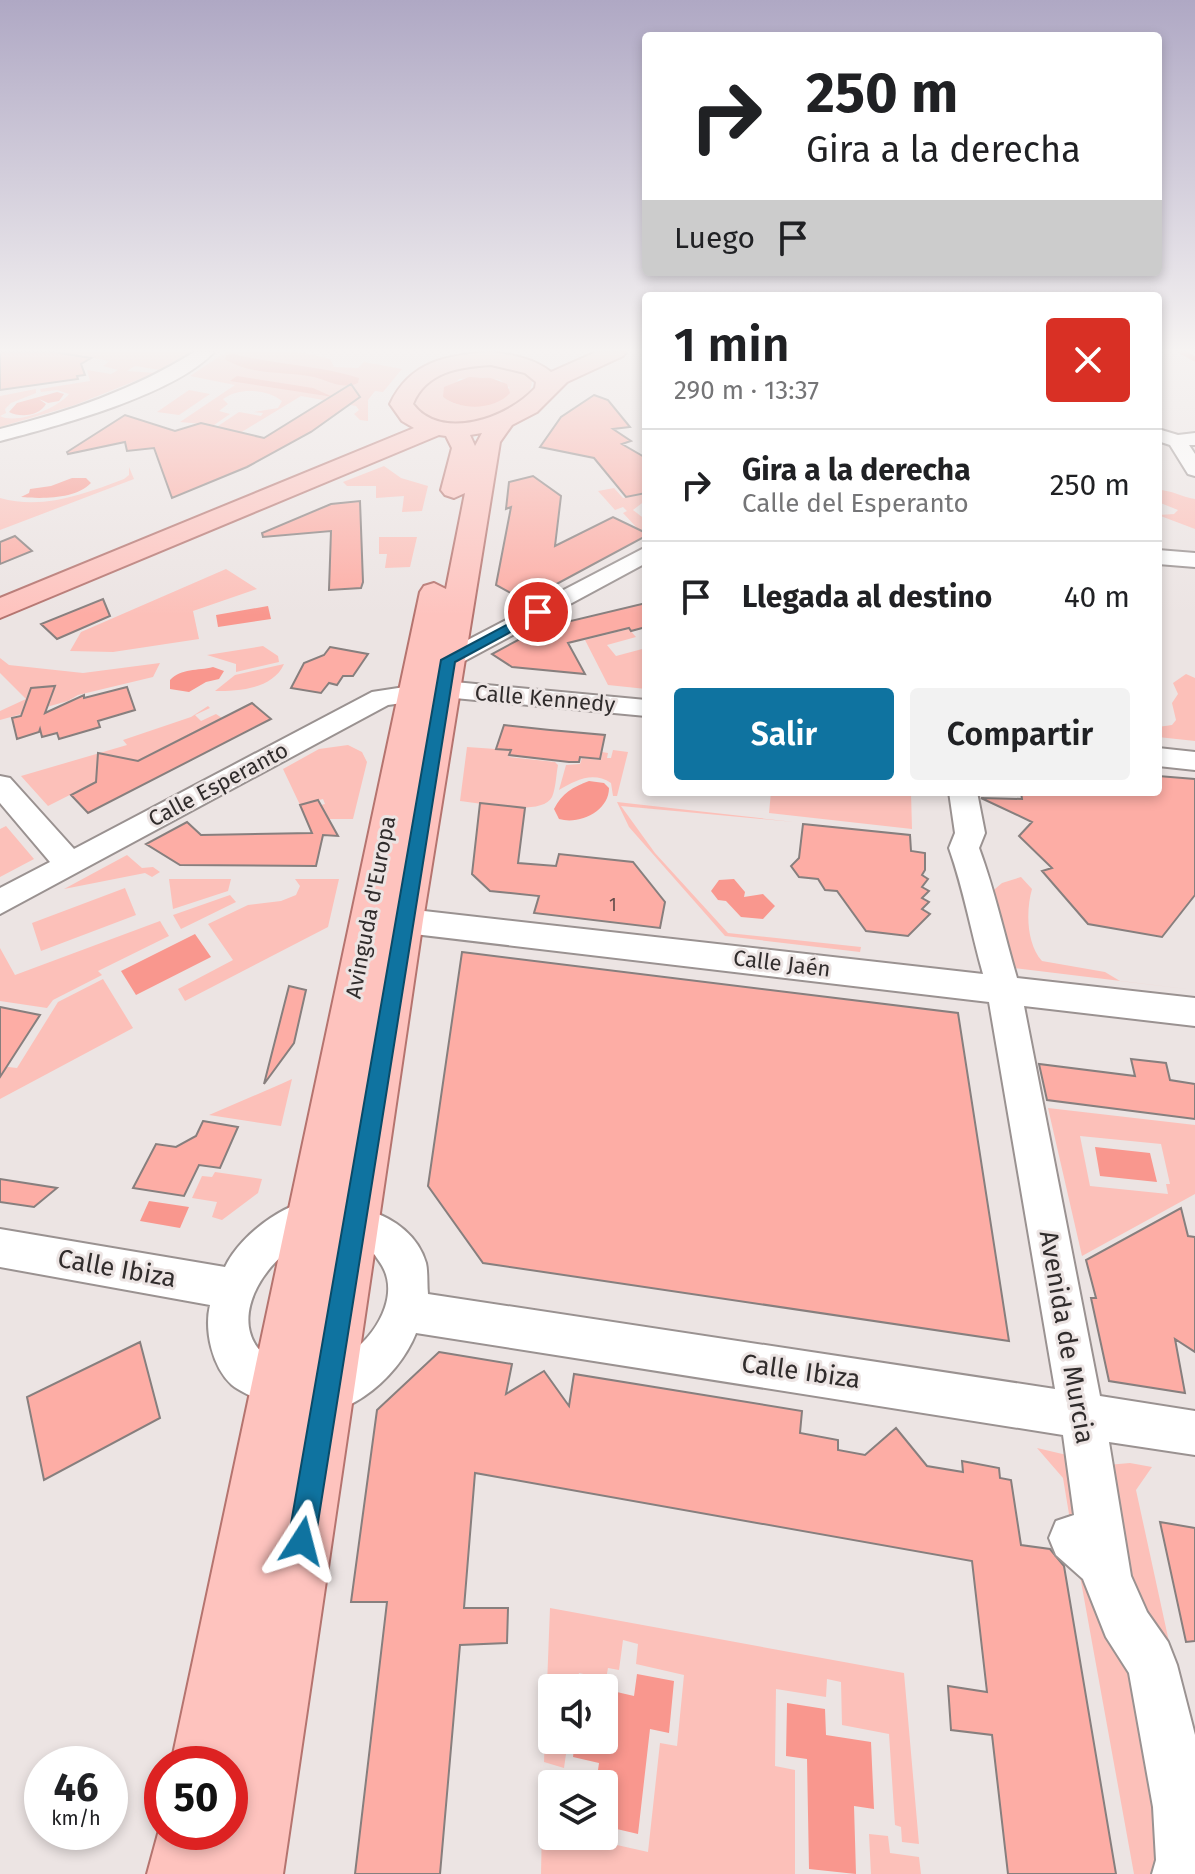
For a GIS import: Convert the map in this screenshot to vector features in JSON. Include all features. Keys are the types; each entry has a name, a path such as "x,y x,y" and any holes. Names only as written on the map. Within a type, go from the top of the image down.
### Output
{"main road":[{"path":"0,592 361,445 391,439"},
{"name":"Avinguda d'Europa","path":"435,681 441,465 464,448 457,439"},
{"name":"Avinguda d'Europa","path":"297,1373 332,1220 386,918 490,439"},
{"path":"484,461 496,459 507,439"},
{"path":"0,609 383,441 441,465"},
{"path":"208,1746 297,1373"},
{"path":"248,1874 297,1373"},
{"path":"182,1874 187,1850"}],"street":[{"path":"1178,439 1195,470"},
{"path":"435,681 642,556"},
{"path":"1162,557 1195,560"},
{"name":"Calle Kennedy","path":"435,681 642,707"},
{"name":"Calle Esperanto","path":"0,902 376,700 435,681"},
{"path":"1162,757 1195,761"},
{"path":"0,785 70,865"},
{"name":"Avenida de Murcia","path":"964,796 970,833 964,848 981,894 987,962 1082,1416 1102,1543 1087,1551 1129,1631 1151,1663 1180,1772 1187,1852 1185,1869 1180,1874"},
{"name":"Calle Jaén","path":"386,918 987,962 1195,1012"},
{"path":"332,1220 387,1237 399,1252 409,1289 406,1311 396,1337 379,1361 354,1379 297,1373 252,1373 234,1349 230,1309 234,1289 247,1266 264,1246 285,1231 332,1220"},
{"name":"Calle Ibiza","path":"0,1248 234,1289"},
{"name":"Calle Ibiza","path":"406,1311 895,1384 1195,1433"}],"shaded area":[{"path":"384,466 401,478 428,486 422,511 402,512 404,496 376,498 376,486 347,486 343,482"},
{"path":"129,467 134,479 0,530 0,498 32,502 64,499 124,479 129,475"},
{"path":"72,478 86,478 91,483 68,495 21,497 30,489 51,486"},
{"path":"614,488 623,498 642,495 642,503 633,510 642,517 642,531 623,513 627,511 623,507 615,510 598,491"},
{"path":"1162,490 1195,499 1195,529 1162,517 1178,510 1162,504"},
{"path":"379,537 417,537 410,567 385,568 387,554 379,554"},
{"path":"226,569 257,589 193,611 199,639 113,652 70,651 81,632"},
{"path":"268,606 271,619 218,627 216,615"},
{"path":"629,629 636,637 607,645 616,656 642,649 642,689 608,685 585,640"},
{"path":"263,646 278,656 279,662 236,672 236,664 207,655"},
{"path":"0,658 9,665 83,673 160,663 153,677 78,695 68,701 0,720 0,711 26,699 0,673"},
{"path":"284,664 264,684 215,691 235,675"},
{"path":"213,667 224,671 219,679 206,682 189,692 170,689 170,680 179,673"},
{"path":"1186,674 1195,678 1195,741 1162,737 1162,726 1172,725 1176,720 1172,703 1178,694 1173,683"},
{"path":"208,706 210,708 195,715 201,721 216,714 222,718 48,806 21,776 127,745 123,740 191,717"},
{"path":"348,745 362,752 367,762 353,819 318,819 313,807 325,804 323,799 300,805 283,769 319,749"},
{"path":"467,747 511,750 509,757 555,762 558,765 552,797 546,803 524,808 460,801"},
{"path":"613,750 628,752 617,796 613,796 611,783 591,777 559,790 566,765 580,764 582,758 601,760 602,752 608,753 607,758 611,758"},
{"path":"589,781 604,783 609,788 604,803 584,818 559,819 554,809 564,795"},
{"path":"771,796 911,796 912,829 769,813"},
{"path":"617,802 794,822 621,806 655,853 728,933 861,947 860,952 725,936 629,827"},
{"path":"6,826 34,859 0,877 0,829"},
{"path":"127,855 142,868 153,867 160,872 152,877 145,873 64,889"},
{"path":"1021,877 1032,889 1030,936 1042,961 1105,972 1120,981 1006,967 988,895 1002,883"},
{"path":"169,879 231,879 228,891 173,909"},
{"path":"295,879 339,879 328,927 185,1001 178,989 233,960 208,924 248,905 281,901 296,895 300,886"},
{"path":"734,879 745,892 744,897 763,894 775,906 763,919 741,917 711,891 719,880"},
{"path":"125,888 136,915 41,951 32,923"},
{"path":"230,895 236,902 181,929 173,915"},
{"path":"160,921 169,936 98,971 102,975 53,1000 47,1008 0,1001 0,948 15,975"},
{"path":"195,934 211,957 136,995 121,971"},
{"path":"103,979 133,1028 0,1099 0,1066 17,1068 58,1002"},
{"path":"292,1079 281,1126 209,1115 281,1084"},
{"path":"1048,1108 1195,1125 1195,1194 1082,1256","holes":["1080,1136 1161,1144 1170,1184 1166,1184 1168,1194 1090,1186"]},
{"path":"1095,1147 1150,1153 1157,1182 1100,1176"},
{"path":"215,1172 262,1179 258,1193 222,1220 212,1217 217,1202 192,1198 202,1176 212,1177"},
{"path":"149,1201 189,1207 180,1228 140,1221"},
{"path":"1037,1448 1071,1456 1081,1507 1070,1520 1063,1478"},
{"path":"1130,1463 1152,1467 1136,1490 1191,1743 1131,1596 1107,1465"},
{"path":"1078,1565 1156,1709 1157,1874 1134,1874"},
{"path":"550,1608 904,1673 919,1844 902,1842 901,1827 895,1825 889,1734 842,1725 841,1682 827,1679 826,1697 776,1689 775,1766 795,1770 795,1874 541,1874 541,1850 618,1850 618,1845 648,1852 660,1743 677,1746 684,1675 636,1664 638,1644 623,1640 619,1670 608,1668 607,1674 547,1674"},
{"path":"637,1674 674,1681 669,1733 650,1729 638,1834 618,1829 618,1770 598,1770 599,1763 573,1757 573,1754 618,1754 618,1692 634,1696"},
{"path":"787,1703 825,1709 826,1735 871,1742 874,1809 854,1806 856,1874 809,1869 807,1759 786,1756"},
{"path":"544,1754 566,1754 564,1768 544,1762"},
{"path":"869,1834 888,1836 890,1853 919,1857 921,1874 871,1874"}],"building":[{"path":"87,439 297,439 247,467 172,498 154,448 127,451 125,442 67,452"},
{"path":"545,439 629,439 631,441 622,444 642,456 642,494 626,497 594,458 540,447"},
{"path":"533,476 561,496 555,546 613,517 642,531 642,538 525,601 496,585 511,507 506,509 509,482"},
{"path":"360,501 361,588 329,590 331,531 263,537 262,533 331,504"},
{"path":"15,536 32,551 0,564 0,542"},
{"path":"103,599 110,616 57,639 41,624"},
{"path":"642,604 642,628 631,631 629,628 568,643 585,674 512,667 492,654 565,615 571,621"},
{"path":"330,647 368,654 353,676 343,676 337,685 329,683 321,693 291,688 304,663 324,655"},
{"path":"55,686 45,713 84,695 84,698 127,687 135,710 98,721 100,727 59,739 57,733 42,737 40,729 17,739 12,718 21,716 31,688"},
{"path":"252,703 271,719 88,813 71,795 96,782 98,753 138,761"},
{"path":"504,725 605,735 600,759 580,757 579,762 569,762 509,755 511,750 496,749"},
{"path":"1162,776 1195,779 1195,895 1162,937 1088,924 1042,871 1052,868 1019,836 1032,822 981,798 1022,799 1022,796 1162,796"},
{"path":"318,800 338,836 323,835 316,866 180,865 146,844 187,822 201,835 312,833 300,805"},
{"path":"480,803 525,808 518,863 556,866 559,854 633,862 665,902 660,928 534,913 539,896 490,891 472,874"},
{"path":"803,824 910,835 911,851 925,853 922,875 928,879 922,887 929,891 922,898 929,902 922,909 930,914 908,936 866,931 837,891 825,890 818,879 799,877 791,866 799,858"},
{"path":"462,952 958,1013 1009,1341 483,1263 428,1186"},
{"path":"289,986 306,990 294,1043 264,1084"},
{"path":"0,1007 40,1015 0,1077"},
{"path":"1131,1059 1166,1063 1170,1080 1195,1084 1195,1119 1047,1100 1039,1064 1135,1076"},
{"path":"203,1121 238,1127 220,1168 199,1165 184,1196 133,1188 156,1144 176,1147 196,1136"},
{"path":"0,1179 57,1188 34,1207 0,1202"},
{"path":"1181,1208 1188,1236 1195,1237 1195,1352 1175,1339 1185,1393 1109,1381 1091,1298 1096,1298 1086,1260"},
{"path":"140,1342 160,1418 44,1480 27,1397"},
{"path":"439,1352 512,1364 506,1394 544,1371 569,1406 574,1374 802,1411 800,1433 838,1440 838,1450 865,1455 896,1428 927,1466 963,1472 962,1461 999,1468 1000,1478 1011,1480 1021,1545 1050,1549 1064,1566 1116,1874 1008,1874 992,1735 951,1730 948,1686 987,1692 972,1561 475,1473 464,1608 508,1608 507,1643 460,1645 440,1874 355,1874 387,1602 351,1602 377,1410"},
{"path":"1160,1522 1195,1528 1195,1641 1186,1642"}],"route":[{"path":"302,1541 448,660 538,612"}]}
